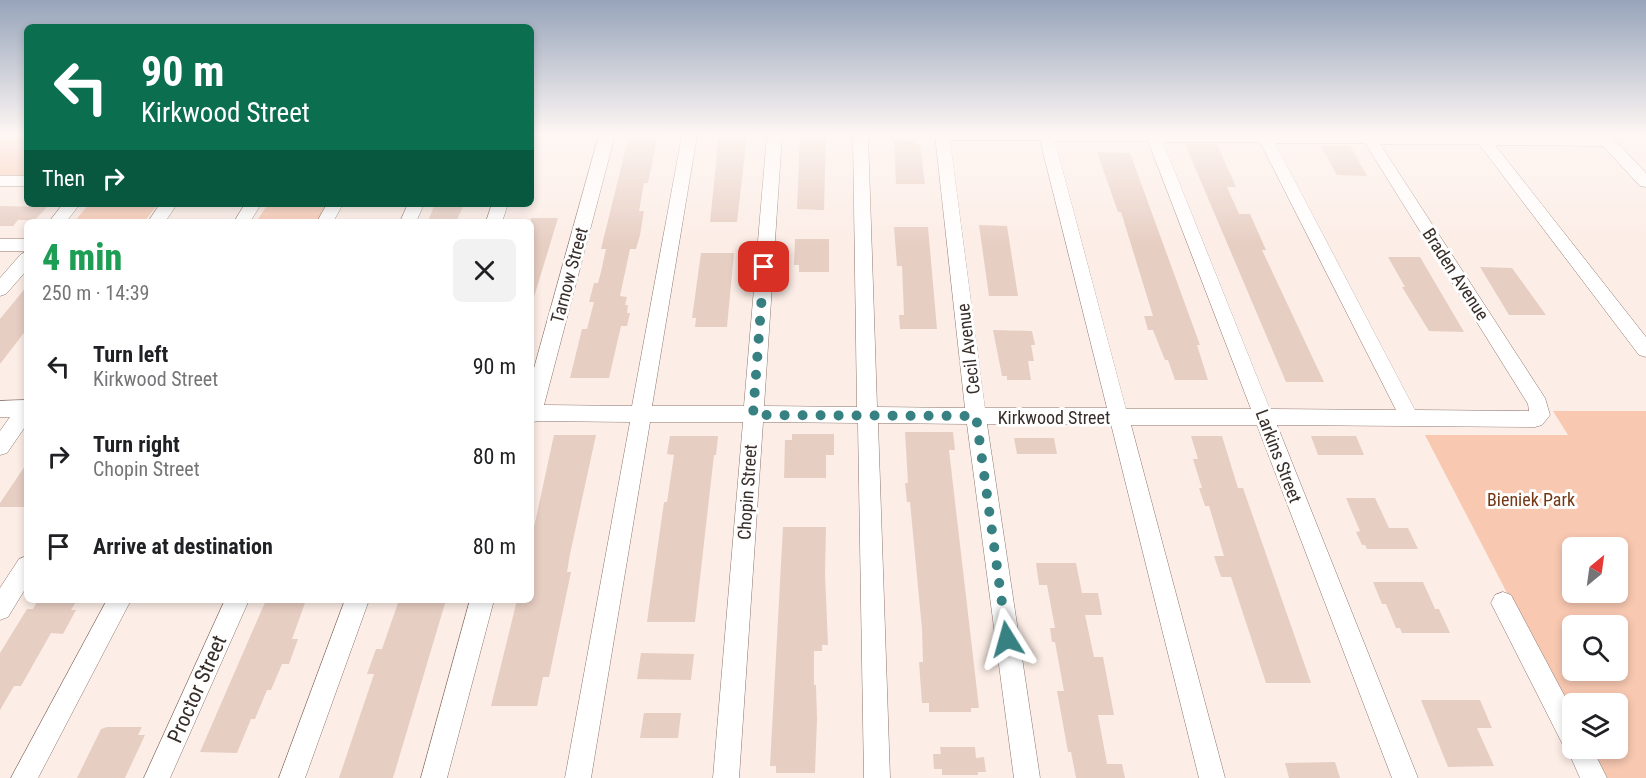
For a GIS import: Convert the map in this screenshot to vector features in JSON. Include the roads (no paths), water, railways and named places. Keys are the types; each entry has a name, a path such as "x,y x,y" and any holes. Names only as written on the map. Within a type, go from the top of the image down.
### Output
{"street":[{"name":"Tarnow Street","path":"534,403 597,171"},
{"path":"578,778 683,171"},
{"name":"Chopin Street","path":"726,778 771,171"},
{"path":"861,171 877,778"},
{"name":"Cecil Avenue","path":"946,171 976,416 1027,778"},
{"path":"1055,171 1212,778"},
{"name":"Larkins Street","path":"1168,171 1405,778"},
{"path":"1282,171 1410,419"},
{"name":"Braden Avenue","path":"1390,171 1538,403 1540,414"},
{"path":"1507,171 1646,350"},
{"path":"0,181 24,181"},
{"path":"60,219 70,207"},
{"path":"0,245 24,245"},
{"path":"0,290 24,262"},
{"path":"0,409 24,409"},
{"path":"0,447 24,413"},
{"name":"Kirkwood Street","path":"534,414 1530,420 1540,414"},
{"path":"0,609 24,571"},
{"path":"24,778 117,603"},
{"name":"Proctor Street","path":"157,778 236,603"},
{"path":"292,778 356,603"},
{"path":"434,778 481,603"},
{"path":"1503,603 1562,717"},
{"path":"1584,759 1594,778"}],"park label":[{"name":"Bieniek Park","path":"1531,499"}]}
